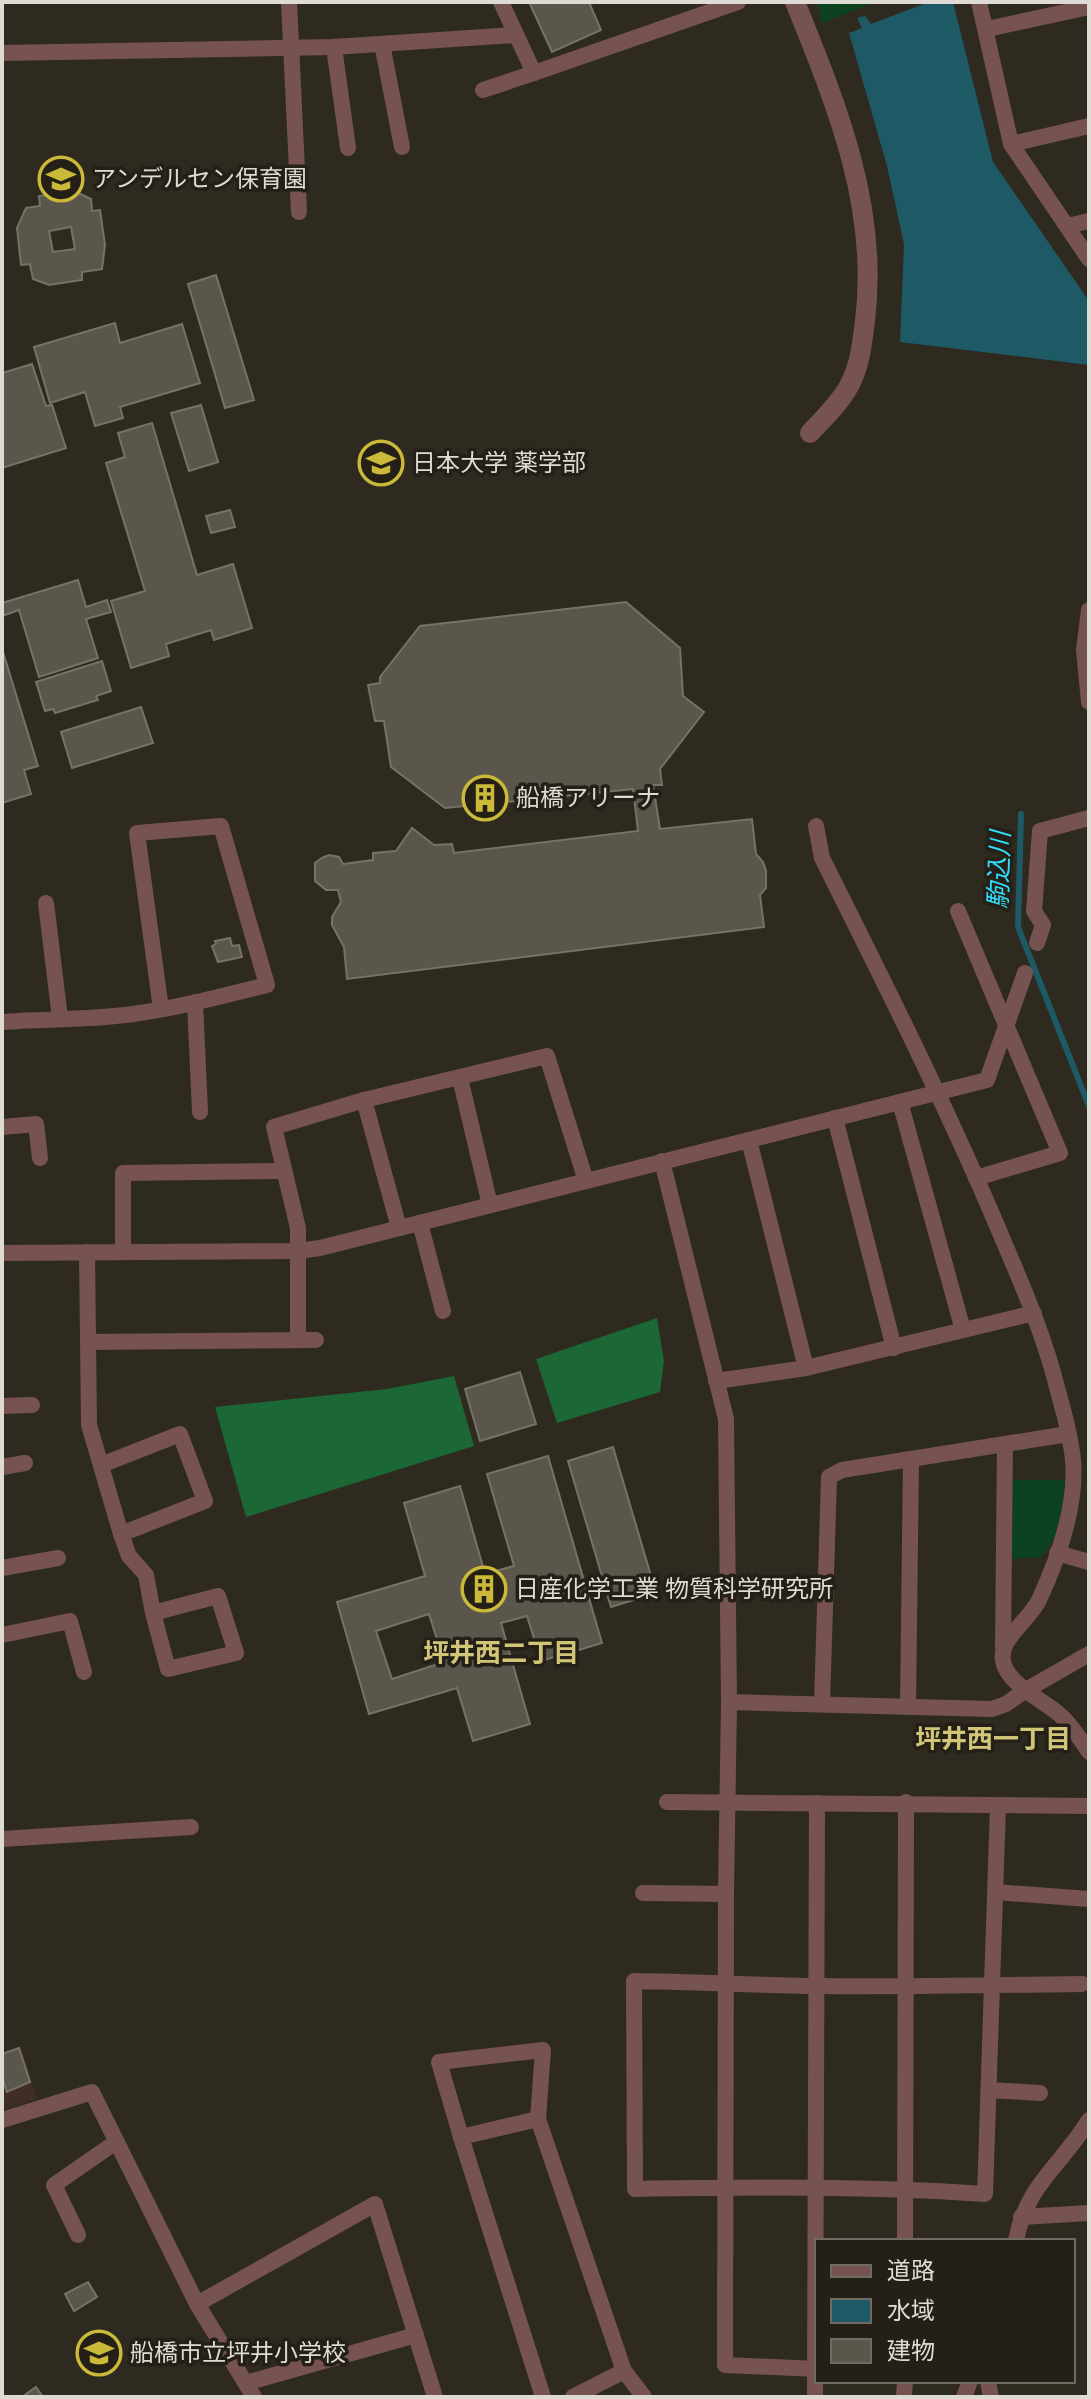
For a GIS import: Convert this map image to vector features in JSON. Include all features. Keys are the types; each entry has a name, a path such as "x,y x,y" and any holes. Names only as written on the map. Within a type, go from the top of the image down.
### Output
{"street":[{"path":"289,2 299,212"},
{"path":"501,2 534,73"},
{"path":"483,90 738,2"},
{"path":"795,2 836,104 856,174 868,242 866,308 860,359 836,405 810,433"},
{"path":"979,2 1011,144 1089,259"},
{"path":"987,29 1089,7"},
{"path":"2,53 334,47 515,35"},
{"path":"382,44 402,147"},
{"path":"334,47 348,148"},
{"path":"1011,144 1089,126"},
{"path":"1067,226 1089,221"},
{"path":"1089,610 1089,702"},
{"path":"1037,943 1043,925 1034,911 1040,831 1089,818"},
{"path":"2,1022 129,1015 161,1009 195,1002 267,985 221,826 137,833 161,1009"},
{"path":"816,826 822,858 939,1092 1034,1313 1068,1434 1081,1462 1057,1553 1037,1604 1003,1652"},
{"path":"46,903 60,1018"},
{"path":"958,911 1060,1153 976,1178"},
{"path":"2,1253 297,1251 420,1223 987,1080 1025,973"},
{"path":"195,1002 200,1112"},
{"path":"298,1340 298,1228 274,1127 364,1100 547,1056 586,1181"},
{"path":"460,1078 490,1205"},
{"path":"364,1100 399,1228"},
{"path":"900,1102 963,1330"},
{"path":"835,1118 894,1348"},
{"path":"2,1127 36,1124 40,1158"},
{"path":"749,1140 806,1368"},
{"path":"662,1161 726,1419 729,1702 725,2365 815,2369"},
{"path":"123,1252 123,1173 284,1171"},
{"path":"420,1223 443,1311"},
{"path":"87,1252 89,1425 129,1556 146,1575 153,1613 168,1669 236,1653 218,1596 153,1613"},
{"path":"716,1381 806,1368 1034,1313"},
{"path":"88,1342 316,1340"},
{"path":"2,1406 32,1405"},
{"path":"101,1465 180,1434 205,1501 121,1534"},
{"path":"822,1704 829,1477 842,1470 1068,1434"},
{"path":"1005,1444 1003,1652 1006,1670 1040,1703 1058,1713 1087,1745"},
{"path":"908,1707 911,1459"},
{"path":"2,1467 25,1463"},
{"path":"1057,1553 1089,1562"},
{"path":"2,1568 58,1558"},
{"path":"2,1635 70,1621 84,1672"},
{"path":"729,1702 992,1709 1006,1704 1089,1654"},
{"path":"667,1802 1089,1806"},
{"path":"905,2239 906,1802"},
{"path":"816,2239 817,1803"},
{"path":"998,1805 994,1985 985,2194 905,2188 635,2189 634,1981 817,1986 994,1985 1082,1984"},
{"path":"2,1839 191,1827"},
{"path":"996,1892 1089,1899"},
{"path":"643,1893 726,1894"},
{"path":"543,2397 439,2062 543,2050 538,2119 624,2371 644,2397"},
{"path":"990,2090 1040,2093"},
{"path":"2,2120 92,2092 197,2304 250,2390 416,2335"},
{"path":"461,2137 538,2119"},
{"path":"1016,2239 1029,2199 1089,2120"},
{"path":"78,2235 54,2185 116,2142"},
{"path":"197,2304 375,2204 435,2397"},
{"path":"1021,2217 1089,2213"},
{"path":"573,2397 624,2371"}],"shaded area":[{"path":"21,2046 37,2099 2,2110 2,2052"}],"green space":[{"path":"817,2 875,2 823,23"},
{"path":"657,1318 664,1361 660,1392 557,1423 536,1359"},
{"path":"454,1376 474,1446 246,1517 215,1407 387,1389"},
{"path":"1013,1480 1065,1480 1057,1531 1041,1557 1012,1559"}],"water":[{"path":"929,2 953,2 993,162 1089,301 1089,365 900,342 904,244 887,166 849,33 862,28 857,18 865,16 871,24"}],"building":[{"path":"529,2 589,2 601,30 552,52"},
{"path":"74,191 91,199 92,211 100,210 105,245 102,269 82,272 82,280 49,285 33,279 30,264 21,265 17,228 26,208 40,206 39,196","holes":["71,227 75,249 53,252 49,231"]},
{"path":"216,275 254,400 225,408 188,284"},
{"path":"115,323 120,343 182,324 200,383 120,407 123,418 95,426 85,392 50,403 34,347"},
{"path":"32,364 46,406 52,405 66,448 2,468 2,373"},
{"path":"201,405 218,462 189,471 171,413"},
{"path":"152,423 197,575 233,564 252,628 214,640 211,630 166,644 169,656 131,668 111,601 145,591 106,463 125,457 118,433"},
{"path":"230,510 235,527 211,533 206,516"},
{"path":"78,580 86,607 107,600 111,612 86,619 98,658 39,677 19,610 2,616 2,603"},
{"name":"船橋アリーナ","path":"626,602 680,648 683,696 704,712 660,769 662,785 653,785 660,829 752,819 756,854 766,871 766,888 760,895 764,927 347,979 344,947 332,925 332,917 341,902 338,890 326,890 315,881 315,863 322,858 329,855 339,857 343,864 373,860 373,853 396,851 412,828 434,845 452,844 454,853 638,831 633,789 445,808 391,767 384,721 375,721 368,685 380,683 380,677 420,626"},
{"path":"3,652 38,766 24,770 31,794 2,803"},
{"path":"102,661 111,691 96,696 98,700 55,713 53,709 45,711 36,682"},
{"path":"141,707 153,743 72,768 61,732"},
{"path":"230,938 232,946 239,945 242,957 218,962 212,946 216,944 215,941"},
{"path":"520,1372 536,1424 480,1441 465,1389"},
{"path":"613,1447 656,1593 611,1607 568,1461"},
{"name":"日産化学工業 物質科学研究所","path":"548,1456 602,1643 541,1661 527,1616 501,1623 530,1724 473,1741 457,1688 369,1714 337,1602 425,1576 404,1503 460,1486 485,1574 514,1566 487,1474","holes":["429,1614 444,1662 392,1679 376,1631"]},
{"path":"19,2048 30,2082 7,2092 2,2077 2,2054"},
{"path":"88,2282 97,2297 74,2311 65,2294"},
{"path":"36,2387 43,2397 22,2397"}],"waterway":[{"name":"駒込川","path":"1021,814 1018,927 1089,1106"}],"place":[{"name":"アンデルセン保育園","path":"61,179"},
{"name":"日本大学 薬学部","path":"381,463"},
{"name":"船橋アリーナ","path":"485,798"},
{"name":"日産化学工業 物質科学研究所","path":"484,1589"},
{"name":"船橋市立坪井小学校","path":"99,2353"}],"district":[{"name":"坪井西二丁目","path":"501,1653"},
{"name":"坪井西一丁目","path":"993,1739"}]}
